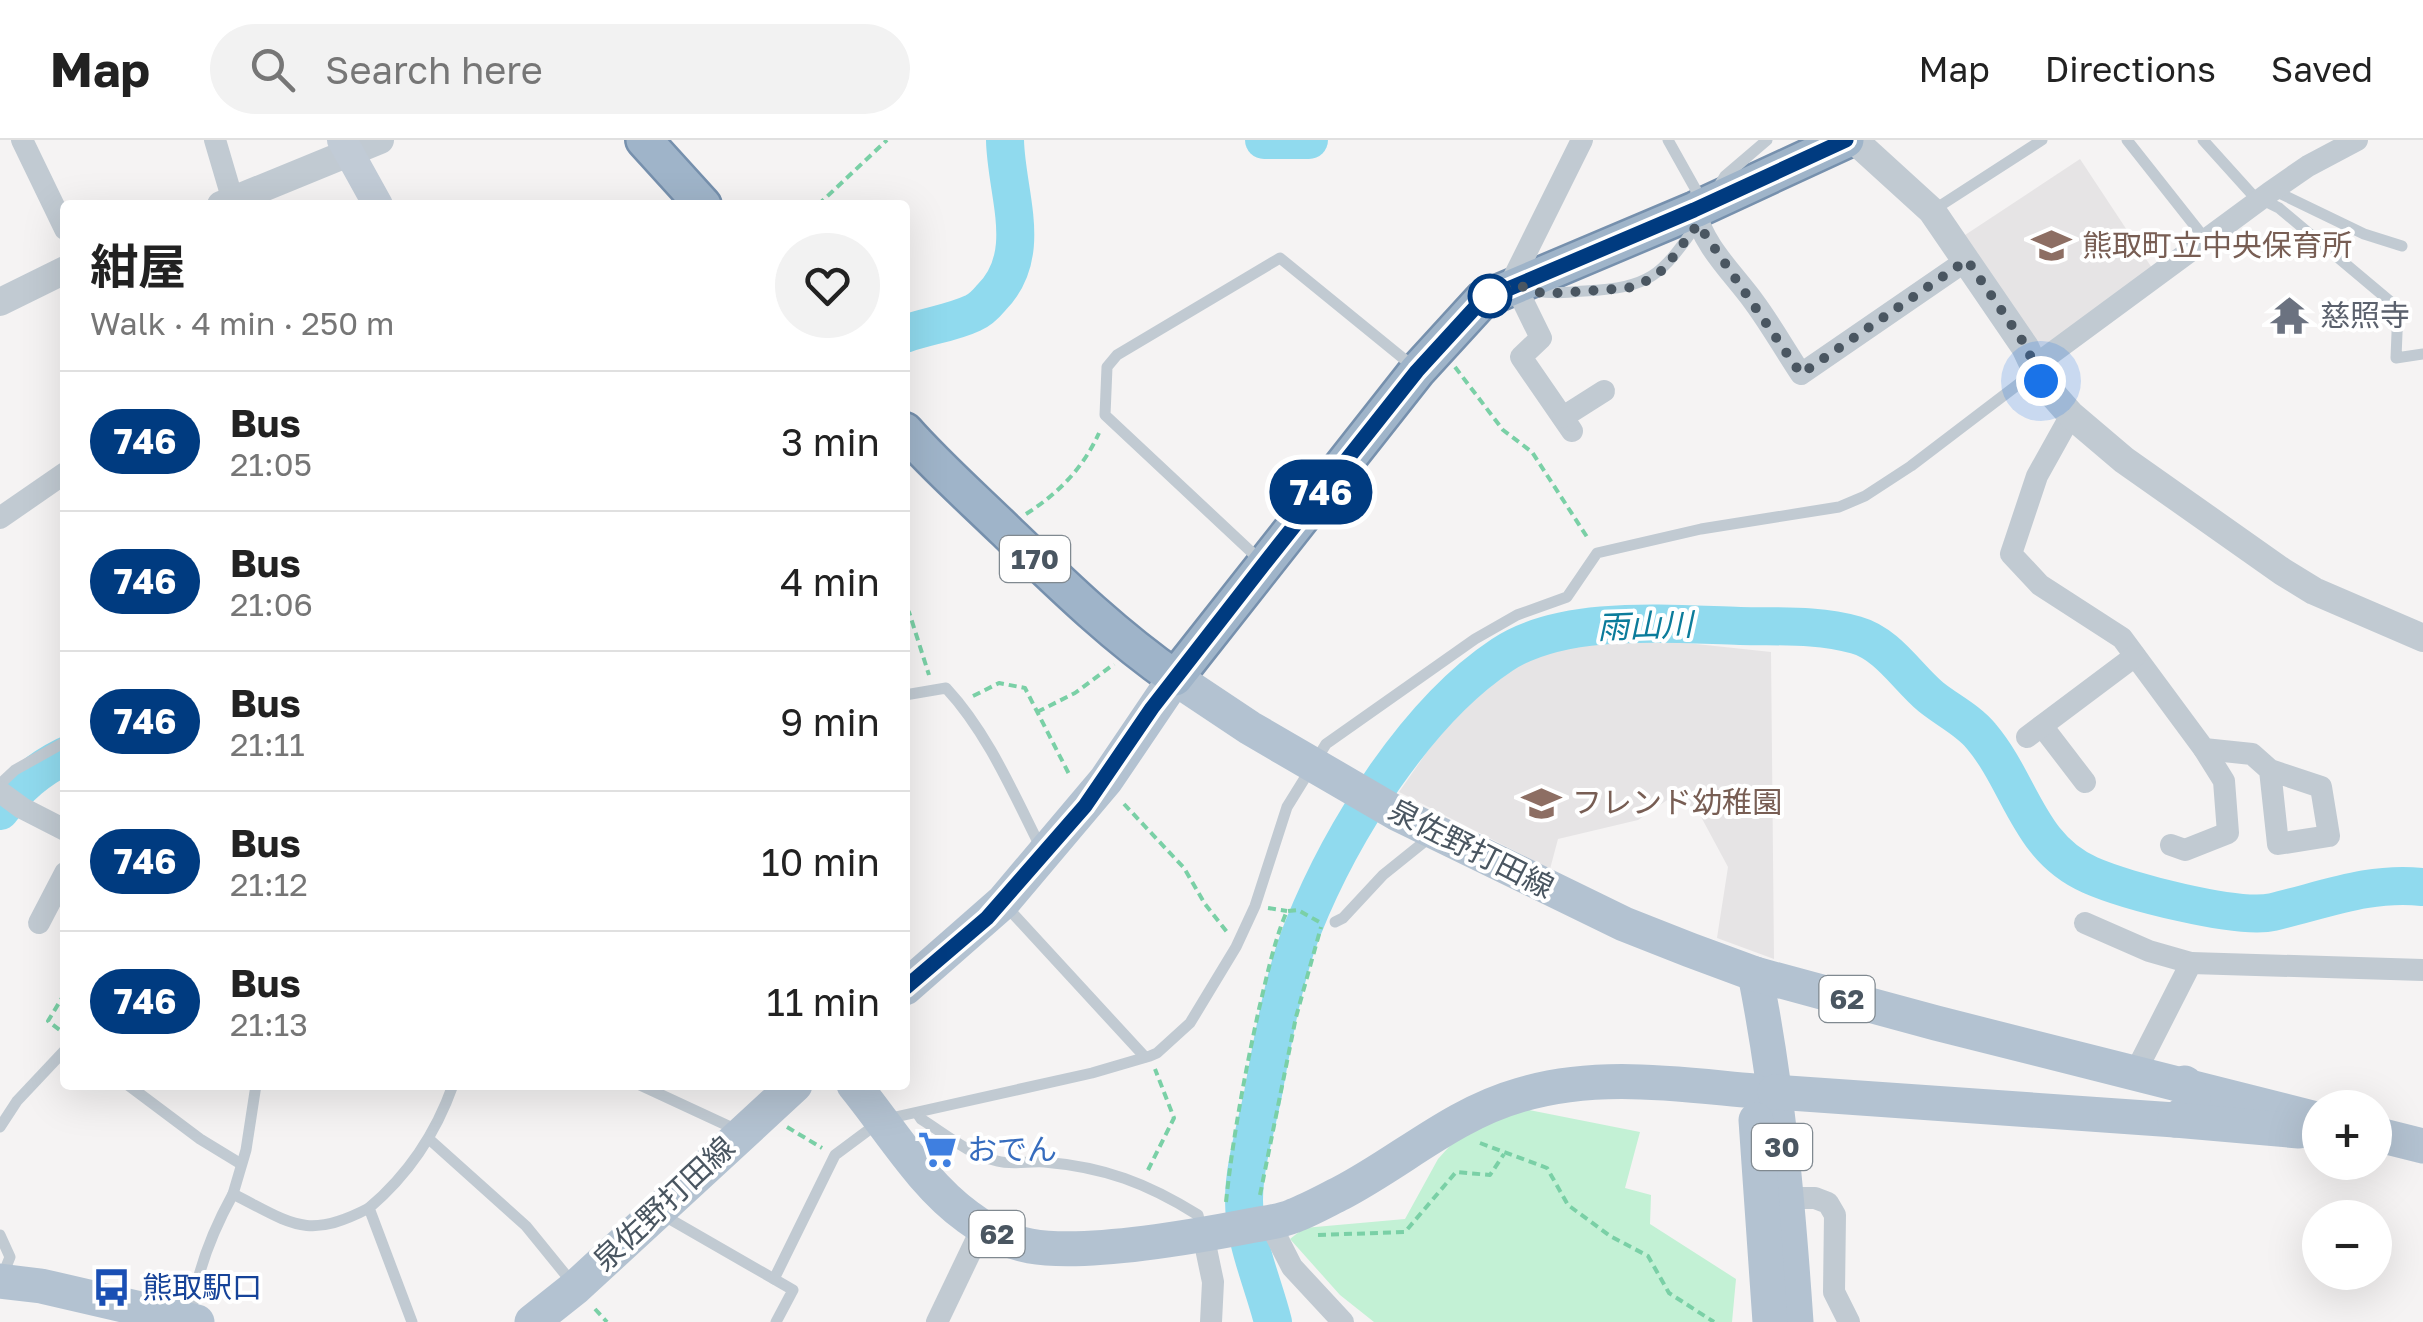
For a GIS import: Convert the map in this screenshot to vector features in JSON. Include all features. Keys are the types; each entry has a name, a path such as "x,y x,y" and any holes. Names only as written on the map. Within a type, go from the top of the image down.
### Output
{"highway":[{"path":"644,140 698,200"},
{"path":"1175,678 1428,358 1482,300 1700,213 1846,140"},
{"name":"170","path":"910,436 1134,650 1175,678"}],"main road":[{"path":"346,146 375,200"},
{"path":"910,984 1002,902 1044,854 1093,796 1175,678"},
{"name":"泉佐野打田線","path":"1175,678 1250,728 1396,813 1624,924 1755,974 2302,1115"},
{"name":"30","path":"1755,974 1765,1091 1770,1322"},
{"name":"62","path":"858,1090 951,1204 983,1226 1030,1246 1075,1248 1241,1229 1292,1217 1345,1190 1460,1120 1516,1096 1562,1084 1600,1081 1765,1091 2302,1132"},
{"path":"2175,1120 2188,1111 2193,1099 2185,1083"},
{"name":"泉佐野打田線","path":"532,1322 576,1287 790,1090"},
{"name":"30","path":"1765,1091 1788,1198 1796,1322"},
{"path":"0,1280 42,1286 193,1322"}],"street":[{"path":"22,140 60,219"},
{"path":"215,140 228,200"},
{"path":"237,200 346,146 380,140"},
{"path":"1582,140 1512,286 1541,338 1521,357 1568,424 1604,391"},
{"path":"1854,140 1932,211 2026,346 2041,381 2071,415 2124,460 2283,572 2314,591 2423,638"},
{"path":"2033,367 2264,196 2356,140"},
{"path":"1700,213 1801,374 1967,260"},
{"path":"0,302 60,272"},
{"path":"2071,415 2037,476 2011,554 2040,584 2122,638 2224,781 2228,833 2185,850 2170,845"},
{"path":"0,518 60,476"},
{"path":"2085,782 2034,732 2135,656"},
{"path":"2204,749 2252,754 2270,770"},
{"path":"0,792 60,827"},
{"path":"38,923 60,882"},
{"path":"2086,923 2149,951 2191,963 2423,970"},
{"path":"2136,1071 2191,963"},
{"path":"1788,1198 1828,1202 1835,1215 1834,1292 1849,1322"},
{"path":"937,1322 983,1226"},
{"path":"1211,1322 1213,1282 1241,1229 1292,1267 1343,1322"}],"lane":[{"path":"1668,140 1696,190 1700,213"},
{"path":"1700,213 1725,176 1767,140"},
{"path":"1932,211 2042,140"},
{"path":"2127,140 2206,240"},
{"path":"2203,140 2398,308 2396,358 2423,354"},
{"path":"2264,196 2402,246"},
{"path":"1264,564 1105,415 1107,367 1117,355 1280,258 1402,356 1428,358"},
{"path":"774,1279 835,1156 882,1120 1092,1073 1148,1056 1190,1023 1238,943 1255,906 1287,808 1326,744 1475,639 1517,615 1567,597 1597,553 1701,530 1838,507 1865,496 2020,384 2033,367"},
{"path":"910,694 946,688 960,703 1044,854"},
{"path":"0,784 14,770 60,745"},
{"path":"1329,923 1424,842 1430,830"},
{"path":"1002,902 1148,1056"},
{"path":"0,1127 17,1101 60,1055"},
{"path":"135,1090 242,1164"},
{"path":"193,1322 192,1301 214,1228 242,1164 255,1090"},
{"path":"232,1194 289,1222 320,1228 342,1222 369,1208 386,1193 429,1139 450,1090"},
{"path":"656,1090 753,1121"},
{"path":"917,1113 975,1153 998,1162 1044,1162 1125,1176 1198,1214 1241,1229"},
{"path":"429,1139 526,1226 576,1287"},
{"path":"369,1208 412,1322"},
{"path":"656,1211 793,1290 776,1322"},
{"path":"0,1235 10,1257 0,1280"}],"path":[{"path":"823,200 887,140"},
{"path":"1428,358 1532,452 1597,553"},
{"path":"1002,528 1030,512 1070,480 1087,459 1105,415"},
{"path":"910,615 931,690"},
{"path":"1038,712 1075,693 1134,650"},
{"path":"960,703 999,682 1026,688 1093,796 1113,794 1184,868 1219,924 1238,943"},
{"path":"1293,910 1329,923 1296,1017 1258,1204 1241,1229 1239,1102 1283,920 1293,910"},
{"path":"60,1001 48,1022 60,1030"},
{"path":"1142,1183 1174,1118 1148,1056"},
{"path":"753,1121 790,1129 835,1156"},
{"path":"1466,1138 1547,1168 1568,1205 1610,1236 1648,1256 1669,1292 1714,1322"},
{"path":"1241,1229 1340,1236 1406,1232 1456,1172 1490,1175 1505,1152"}],"shaded area":[{"name":"熊取町立中央保育所","path":"2080,159 2152,268 2041,351 1962,237"},
{"name":"フレンド幼稚園","path":"1668,641 1771,652 1774,959 1717,938 1728,867 1699,813 1676,794 1638,820 1558,839 1550,869 1399,792 1459,706 1520,663 1577,644"}],"green space":[{"path":"1524,1109 1640,1132 1625,1188 1651,1195 1650,1224 1736,1279 1732,1322 1374,1322 1340,1295 1290,1239 1304,1228 1405,1219 1438,1159 1458,1137"}],"waterway":[{"path":"910,333 976,312 1004,281 1015,243 1005,140"},
{"path":"1264,140 1309,140"},
{"name":"雨山川","path":"1273,1322 1247,1231 1245,1187 1279,1010 1303,928 1338,853 1411,741 1470,679 1527,642 1585,627 1650,623 1798,627 1856,635 1887,653 1931,697 1976,730 1995,754 2039,832 2069,863 2090,875 2182,902 2256,913 2366,889 2423,887"},
{"path":"0,811 29,779 60,759"}],"bus line":[{"name":"746","path":"910,984 987,918 1085,806 1152,708 1264,564 1417,371 1482,300 1846,140"}],"place":[{"name":"熊取町立中央保育所","path":"2052,246"},
{"name":"慈照寺","path":"2290,316"},
{"name":"フレンド幼稚園","path":"1542,803"},
{"name":"おでん","path":"937,1150"},
{"name":"熊取駅口","path":"112,1288"}],"route":[{"path":"1490,296 1515,284 1544,294 1628,288 1664,269 1698,224 1801,374 1967,260 2026,346 2041,381"}]}
